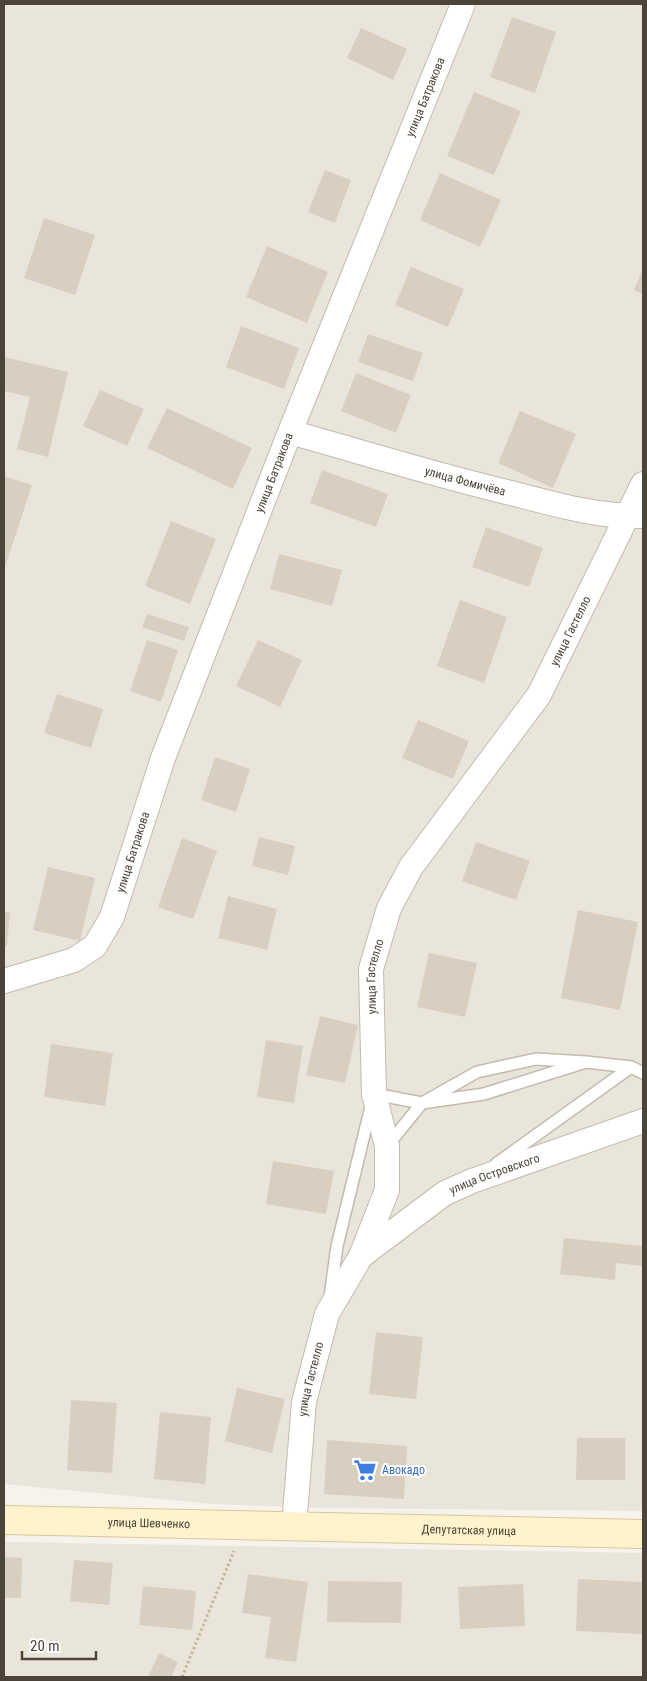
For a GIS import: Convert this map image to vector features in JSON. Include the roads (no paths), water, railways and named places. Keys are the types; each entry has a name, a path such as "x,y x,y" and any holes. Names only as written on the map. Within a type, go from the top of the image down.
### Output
{"main road":[{"name":"улица Шевченко","path":"4,1520 294,1526"},
{"name":"Депутатская улица","path":"294,1526 643,1534"}],"street":[{"name":"улица Батракова","path":"4,981 74,960 95,946 112,917 163,758 290,432 464,4"},
{"name":"улица Фомичёва","path":"290,432 483,486 585,511 635,516"},
{"name":"улица Гастелло","path":"294,1526 304,1402 328,1314 361,1256 387,1190 387,1146 374,1094 371,969 389,908 411,867 540,695 635,516 643,484"},
{"name":"улица Островского","path":"361,1256 445,1194 472,1181 643,1121"}],"lane":[{"path":"387,1146 422,1103 477,1072 536,1059 631,1067 643,1073"},
{"path":"328,1314 337,1246 374,1094 422,1103 484,1094 586,1062"},
{"path":"472,1181 631,1067"}],"place":[{"name":"Авокадо","path":"365,1470"}]}
